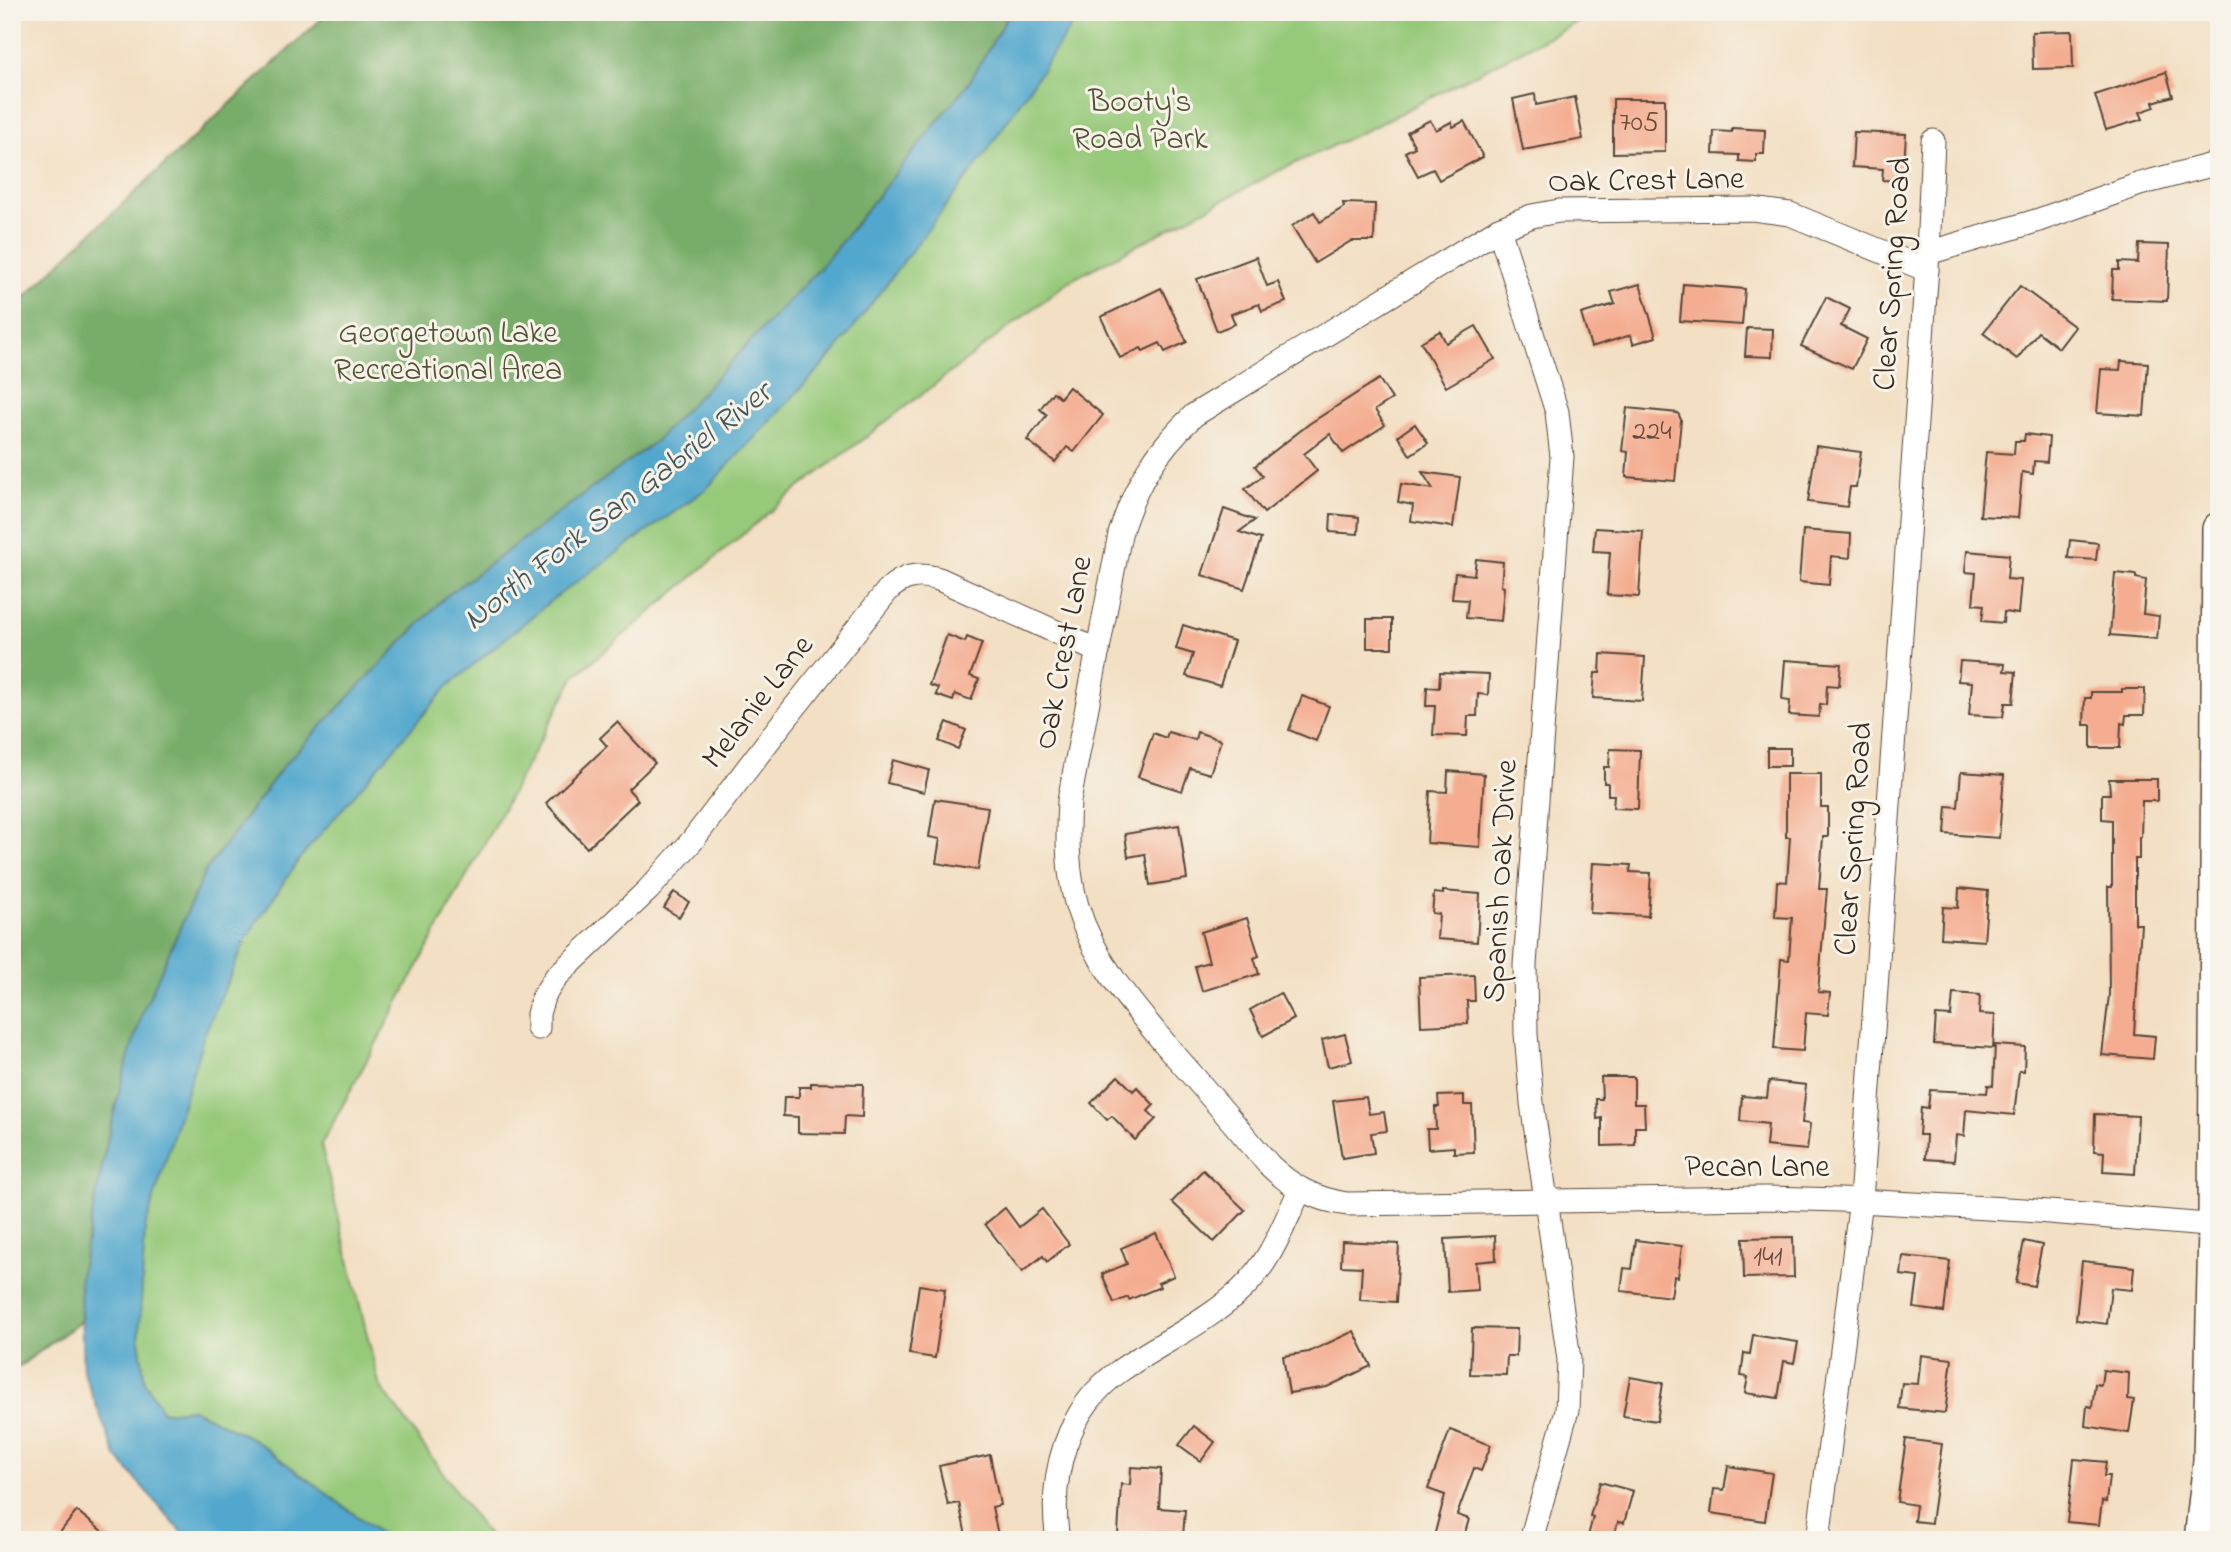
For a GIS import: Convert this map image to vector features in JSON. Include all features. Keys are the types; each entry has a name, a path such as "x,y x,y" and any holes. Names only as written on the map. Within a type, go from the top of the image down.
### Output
{"street":[{"name":"Clear Spring Road","path":"1818,1540 1861,1200 1927,261 1933,141"},
{"path":"1927,261 2140,184 2219,163"},
{"name":"Oak Crest Lane","path":"1300,1190 1285,1181 1269,1165 1116,986 1090,940 1077,906 1067,836 1069,801 1120,534 1129,503 1151,461 1171,437 1208,406 1499,229 1532,216 1559,211 1752,209 1790,214 1927,261"},
{"name":"Spanish Oak Drive","path":"1499,229 1557,412 1562,457 1525,965 1526,1034 1532,1103 1567,1342 1569,1393 1559,1443 1531,1540"},
{"path":"2201,1540 2210,1461 2217,1226 2218,550"},
{"name":"Melanie Lane","path":"538,1028 542,997 556,977 648,890 692,841 817,678 888,590 900,580 923,574 939,579 1098,651"},
{"path":"1058,1540 1054,1516 1057,1475 1075,1423 1090,1399 1120,1370 1218,1309 1241,1290 1270,1256 1300,1190"},
{"name":"Pecan Lane","path":"1300,1190 1325,1200 1348,1204 1766,1198 1861,1200 2217,1226"}],"green space":[{"name":"Georgetown Lake Recreational Area","path":"329,12 1597,12 1373,127 1276,172 1071,280 786,498 575,676 321,1145 379,1384 491,1540 389,1540 253,1439 193,1409 163,1412 145,1382 139,1340 142,1277 12,1372 12,310"},
{"name":"Georgetown Lake Recreational Area","path":"329,12 1010,12 970,81 821,267 656,441 445,597 285,764 205,871 143,1011 123,1076 80,1276 81,1320 12,1371 12,310"}],"water":[{"name":"North Fork San Gabriel River","path":"1010,12 1081,12 983,157 834,353 706,489 553,599 447,687 300,858 247,937 204,1035 145,1228 139,1340 145,1382 163,1412 193,1409 253,1439 389,1540 211,1540 183,1534 116,1456 83,1371 80,1276 107,1142 143,1011 205,872 285,764 445,597 656,441 821,267 970,81"}],"building":[{"path":"2072,31 2073,68 2033,69 2032,32"},
{"path":"2166,72 2173,96 2153,102 2155,107 2140,112 2143,119 2106,130 2095,95"},
{"path":"1535,94 1536,105 1575,97 1583,139 1523,150 1513,99"},
{"path":"1613,99 1665,99 1665,152 1613,153"},
{"path":"1430,120 1436,130 1451,122 1453,127 1464,121 1483,157 1439,180 1433,169 1418,176 1405,152 1415,147 1407,132"},
{"path":"1732,128 1765,130 1764,154 1756,154 1756,162 1739,161 1739,155 1713,154 1714,131 1732,132"},
{"path":"1854,132 1906,134 1903,181 1882,180 1883,169 1852,167"},
{"path":"1343,203 1375,204 1374,241 1351,241 1315,263 1292,226 1314,212 1320,222 1344,207"},
{"path":"2139,244 2169,245 2167,301 2112,299 2113,270 2119,270 2119,262 2138,263"},
{"path":"1256,257 1267,286 1278,282 1286,302 1262,311 1259,304 1231,314 1235,324 1217,331 1197,279"},
{"path":"1640,284 1656,337 1633,344 1631,335 1591,347 1581,314 1615,304 1611,292"},
{"path":"1683,284 1745,289 1742,325 1680,321"},
{"path":"2020,286 2075,327 2059,348 2038,332 2017,359 1983,333"},
{"path":"1161,288 1187,342 1165,352 1160,343 1120,358 1101,317"},
{"path":"1826,297 1850,309 1841,326 1867,339 1852,369 1801,346"},
{"path":"1476,326 1495,359 1446,387 1421,342 1440,331 1446,343"},
{"path":"1747,328 1773,329 1772,357 1745,356"},
{"path":"2121,361 2148,363 2144,416 2097,413 2101,369 2120,370"},
{"path":"1379,379 1392,399 1375,410 1385,425 1343,453 1330,434 1304,454 1317,471 1264,513 1245,489 1263,476 1255,466 1309,424"},
{"path":"1069,387 1103,415 1074,452 1067,447 1055,462 1027,440 1047,415 1040,409 1053,392 1060,398"},
{"path":"1627,408 1678,413 1681,420 1675,481 1626,477 1628,452 1622,451"},
{"path":"1415,424 1428,443 1410,455 1398,436"},
{"path":"2025,434 2049,437 2047,462 2034,461 2033,474 2022,472 2018,518 1980,516 1986,452 2014,454 2015,441 2024,441"},
{"path":"1816,446 1861,452 1856,487 1850,487 1847,507 1808,502"},
{"path":"1422,472 1460,477 1453,527 1411,521 1413,505 1398,502 1401,484 1433,489"},
{"path":"1224,509 1255,520 1239,532 1261,539 1244,589 1202,575"},
{"path":"1331,514 1359,517 1358,534 1330,532"},
{"path":"1595,528 1643,531 1639,597 1607,595 1610,552 1593,551"},
{"path":"1803,530 1851,534 1850,558 1831,556 1829,585 1799,582"},
{"path":"2070,540 2098,543 2096,560 2068,558"},
{"path":"1967,551 2009,555 2007,579 2021,580 2018,614 2004,612 2003,623 1982,621 1984,605 1973,604 1976,573 1965,572"},
{"path":"1476,559 1503,562 1501,621 1466,618 1468,600 1452,599 1455,573 1474,575"},
{"path":"2115,573 2136,575 2136,578 2146,580 2143,614 2159,616 2157,639 2110,635"},
{"path":"1367,619 1392,619 1392,648 1367,648"},
{"path":"1183,625 1234,641 1220,686 1186,676 1193,654 1176,649"},
{"path":"947,635 965,642 967,637 982,643 970,676 979,679 971,700 955,694 953,701 936,695 938,688 929,685"},
{"path":"1601,654 1645,657 1642,701 1593,698 1595,673 1600,673"},
{"path":"1785,660 1841,664 1839,686 1827,685 1826,705 1820,704 1819,717 1789,715 1790,701 1782,700"},
{"path":"1960,661 2005,664 2004,671 2016,672 2013,703 2005,703 2003,717 1969,715 1972,682 1958,681"},
{"path":"1440,672 1489,674 1488,695 1478,694 1477,716 1468,716 1467,736 1433,735 1435,706 1426,706 1427,687 1439,688"},
{"path":"2122,689 2145,689 2144,715 2126,715 2125,724 2121,723 2120,748 2091,748 2091,725 2084,725 2085,698 2091,698 2091,692 2122,692"},
{"path":"1302,696 1329,706 1316,741 1289,730"},
{"path":"617,722 655,763 628,789 638,800 587,848 546,803 607,746 600,738"},
{"path":"947,722 966,730 958,749 939,741"},
{"path":"1168,732 1195,740 1197,732 1221,740 1210,774 1190,768 1182,791 1138,777 1153,733 1166,738"},
{"path":"1767,748 1790,748 1790,766 1767,766"},
{"path":"1610,749 1640,750 1638,809 1613,808 1614,795 1608,795 1608,783 1604,783 1604,767 1609,767"},
{"path":"893,760 929,770 924,792 887,783"},
{"path":"1448,771 1484,774 1480,847 1427,843 1430,791 1447,792"},
{"path":"1961,772 2004,775 1999,838 1945,834 1947,806 1958,807"},
{"path":"1786,774 1821,774 1821,807 1828,807 1828,837 1823,837 1819,889 1827,889 1818,992 1830,993 1828,1015 1806,1013 1803,1051 1774,1049 1781,959 1789,960 1792,918 1775,917 1777,881 1787,882 1790,837 1786,837"},
{"path":"2109,779 2157,779 2157,801 2142,801 2139,859 2135,859 2135,924 2141,924 2134,1034 2155,1036 2153,1059 2102,1055 2109,995 2108,887 2112,887 2112,820 2102,819 2102,794 2110,794"},
{"path":"935,799 988,807 978,870 936,863 940,839 929,837"},
{"path":"1179,825 1187,879 1150,885 1145,854 1128,857 1125,834"},
{"path":"1593,863 1631,865 1630,872 1651,873 1648,916 1590,913"},
{"path":"1959,888 1988,891 1984,941 1941,938 1943,907 1958,908"},
{"path":"1443,891 1480,894 1477,942 1437,939 1439,914 1432,913 1434,893 1443,894"},
{"path":"674,892 689,902 679,917 664,908"},
{"path":"1247,918 1259,956 1254,958 1259,974 1202,991 1195,966 1209,962 1201,932"},
{"path":"1474,975 1475,1001 1467,1001 1468,1024 1421,1026 1419,977"},
{"path":"1280,993 1294,1019 1263,1036 1250,1010"},
{"path":"1953,993 1980,995 1979,1014 1995,1015 1993,1048 1934,1044 1936,1015 1951,1016"},
{"path":"1345,1034 1352,1061 1328,1067 1322,1040"},
{"path":"1995,1045 2025,1047 2024,1071 2019,1071 2014,1115 1966,1110 1964,1136 1956,1135 1954,1161 1925,1159 1926,1135 1919,1135 1921,1107 1928,1108 1930,1090 1987,1093 1988,1085 1993,1086"},
{"path":"1118,1076 1133,1091 1137,1087 1154,1105 1148,1111 1156,1119 1135,1140 1112,1116 1107,1120 1091,1103"},
{"path":"1601,1077 1634,1077 1634,1104 1644,1104 1645,1127 1635,1127 1635,1145 1602,1146 1602,1118 1597,1119 1596,1099 1602,1099"},
{"path":"1769,1081 1806,1085 1802,1123 1810,1124 1807,1150 1766,1146 1768,1124 1740,1121 1742,1096 1767,1098"},
{"path":"811,1083 863,1084 862,1117 845,1116 844,1134 798,1133 798,1117 783,1116 784,1097 799,1097 799,1087 811,1087"},
{"path":"1464,1095 1464,1105 1472,1105 1474,1152 1454,1153 1454,1147 1428,1149 1427,1129 1436,1129 1435,1107 1439,1107 1438,1096"},
{"path":"1366,1097 1369,1114 1384,1112 1387,1131 1371,1133 1374,1153 1342,1158 1333,1101"},
{"path":"2095,1114 2138,1116 2135,1174 2103,1172 2104,1152 2094,1151"},
{"path":"1203,1170 1245,1210 1214,1242 1172,1202"},
{"path":"1005,1208 1019,1227 1042,1209 1069,1244 1047,1262 1043,1256 1022,1272 985,1224"},
{"path":"1156,1233 1174,1276 1158,1283 1160,1287 1114,1303 1102,1274 1127,1264 1121,1248"},
{"path":"1495,1236 1496,1260 1476,1262 1478,1290 1448,1292 1445,1239"},
{"path":"1793,1237 1794,1277 1744,1278 1743,1238"},
{"path":"1636,1240 1682,1246 1678,1277 1674,1276 1671,1297 1621,1291 1624,1268 1632,1269"},
{"path":"1342,1241 1399,1244 1396,1302 1360,1300 1362,1267 1341,1266"},
{"path":"2024,1241 2042,1245 2034,1286 2016,1283"},
{"path":"1903,1256 1950,1261 1944,1312 1914,1308 1918,1277 1901,1275"},
{"path":"2082,1261 2134,1267 2132,1290 2111,1288 2107,1324 2076,1320"},
{"path":"919,1285 945,1289 935,1358 909,1354"},
{"path":"1472,1328 1517,1329 1516,1356 1507,1356 1506,1375 1470,1374"},
{"path":"1354,1331 1371,1366 1327,1387 1289,1393 1283,1356 1309,1352"},
{"path":"1753,1335 1798,1342 1794,1363 1784,1361 1778,1398 1745,1393 1748,1377 1741,1376 1744,1353 1750,1354"},
{"path":"1921,1355 1952,1359 1945,1413 1899,1408 1902,1383 1918,1384"},
{"path":"2103,1370 2129,1373 2128,1399 2134,1400 2129,1433 2085,1426 2087,1406 2092,1407 2095,1384 2101,1385"},
{"path":"1630,1377 1663,1383 1657,1421 1623,1416"},
{"path":"1194,1426 1215,1442 1201,1461 1179,1445"},
{"path":"1450,1430 1491,1445 1481,1471 1474,1468 1457,1515 1469,1519 1463,1540 1433,1540 1445,1495 1428,1489"},
{"path":"1906,1439 1942,1444 1931,1523 1914,1521 1916,1505 1897,1502"},
{"path":"990,1455 1000,1505 992,1507 998,1535 967,1540 959,1503 948,1505 939,1466"},
{"path":"2074,1459 2106,1462 2104,1476 2109,1476 2106,1502 2102,1501 2099,1525 2067,1522"},
{"path":"1728,1466 1772,1473 1765,1521 1711,1513 1714,1489 1724,1490"},
{"path":"1131,1467 1161,1469 1159,1508 1185,1510 1183,1537 1118,1534 1121,1484 1130,1485"},
{"path":"1600,1482 1633,1491 1624,1523 1618,1522 1613,1540 1587,1540 1593,1517 1590,1516"},
{"path":"77,1511 113,1540 54,1540"}],"park label":[{"name":"Booty's Road Park","path":"1140,122"}]}
